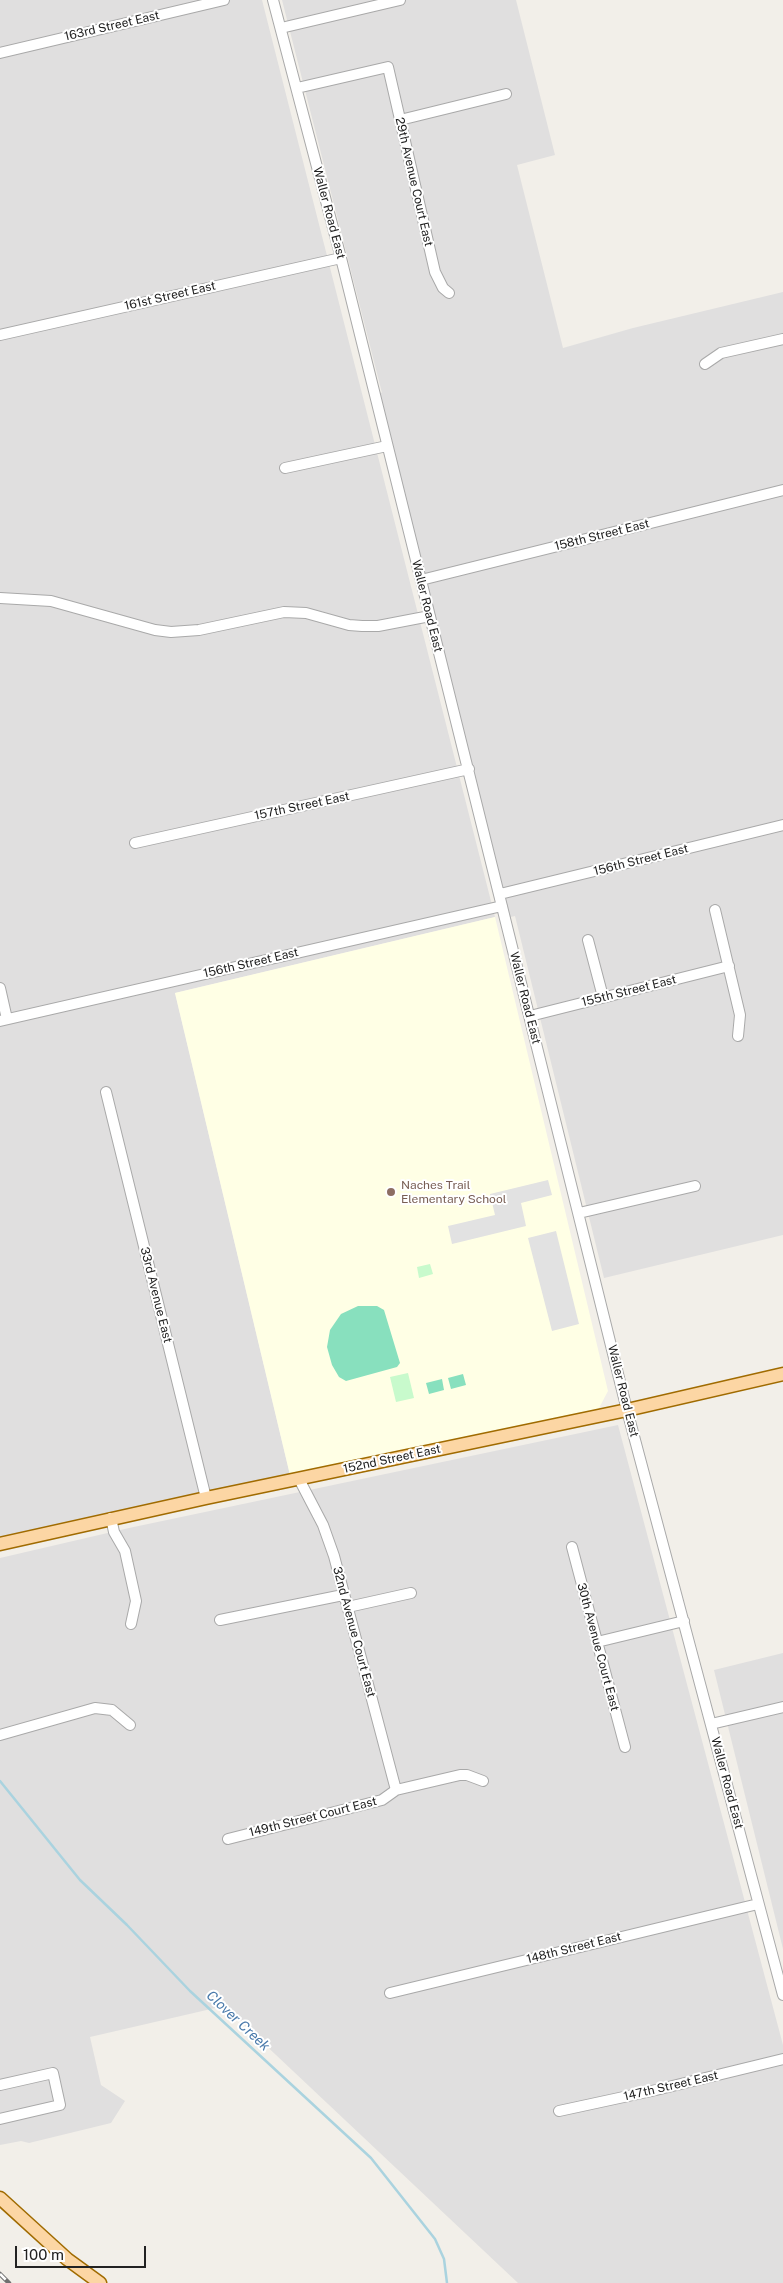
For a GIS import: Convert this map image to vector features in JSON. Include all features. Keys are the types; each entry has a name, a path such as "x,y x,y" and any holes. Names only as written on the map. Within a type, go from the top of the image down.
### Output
{"main road":[{"name":"152nd Street East","path":"0,1544 110,1518 627,1410 783,1374"},
{"path":"0,2198 60,2253 100,2283"}],"street":[{"name":"163rd Street East","path":"0,53 224,0"},
{"name":"Waller Road East","path":"273,0 341,258 627,1410 758,1904 782,1983 783,1996"},
{"path":"281,28 400,0"},
{"name":"29th Avenue Court East","path":"297,88 388,67 435,272 443,288 449,293"},
{"path":"400,120 506,94"},
{"name":"161st Street East","path":"0,335 341,258"},
{"path":"705,364 721,353 783,339"},
{"path":"285,468 387,446"},
{"name":"158th Street East","path":"421,580 783,490"},
{"path":"0,598 51,601 155,630 171,632 199,630 284,612 306,613 349,625 362,626 378,626 430,616"},
{"name":"157th Street East","path":"136,844 469,769"},
{"name":"156th Street East","path":"500,894 783,825"},
{"name":"156th Street East","path":"3,1020 502,906"},
{"path":"715,910 740,1015 738,1036"},
{"path":"588,940 603,997"},
{"name":"155th Street East","path":"530,1016 729,966"},
{"path":"0,988 3,1020"},
{"name":"33rd Avenue East","path":"106,1092 206,1498"},
{"path":"578,1213 695,1186"},
{"name":"32nd Avenue Court East","path":"299,1479 323,1525 334,1556 396,1790"},
{"path":"110,1518 114,1532 125,1551 136,1601 131,1624"},
{"name":"30th Avenue Court East","path":"572,1547 625,1747"},
{"path":"348,1607 411,1593"},
{"path":"220,1620 343,1595"},
{"path":"597,1642 684,1621"},
{"path":"711,1724 783,1707"},
{"path":"0,1734 95,1708 112,1710 130,1725"},
{"name":"149th Street Court East","path":"228,1839 382,1800 396,1790 460,1775 467,1775 483,1781"},
{"name":"148th Street East","path":"390,1993 758,1904"},
{"name":"147th Street East","path":"559,2111 783,2059"},
{"path":"0,2085 53,2073 60,2105 0,2119"}],"shaded area":[{"path":"0,0 262,0 495,917 175,993 290,1475 0,1541"},
{"path":"282,0 516,0 555,155 517,165 563,348 633,328 783,292 783,1235 604,1278 515,916 506,918 377,391 382,393"},
{"name":"Naches Trail Elementary School","path":"495,917 608,1391 598,1410 290,1475 175,993"},
{"path":"548,1180 552,1195 521,1203 526,1226 452,1244 448,1226 495,1215 490,1194"},
{"path":"556,1231 579,1324 552,1331 528,1238"},
{"path":"618,1425 783,2045 783,2283 518,2283 224,2006 90,2037 101,2085 125,2101 111,2123 29,2143 21,2141 0,2145 0,1558 129,1528"},
{"path":"783,1653 783,1949 714,1670"}],"green space":[{"path":"430,1264 433,1274 419,1278 417,1267"},
{"path":"358,1306 377,1306 384,1310 400,1363 397,1367 346,1381 339,1377 332,1365 327,1347 330,1330 341,1314"},
{"path":"408,1373 414,1398 396,1402 390,1377"},
{"path":"463,1374 466,1385 451,1389 448,1378"},
{"path":"442,1379 444,1390 429,1394 426,1383"}],"waterway":[{"name":"Clover Creek","path":"0,1781 80,1880 127,1925 190,1991 371,2158 435,2239 444,2259 447,2283"}],"railway":[{"path":"0,2274 9,2283"}],"place":[{"name":"Naches Trail Elementary School","path":"391,1192"}]}
